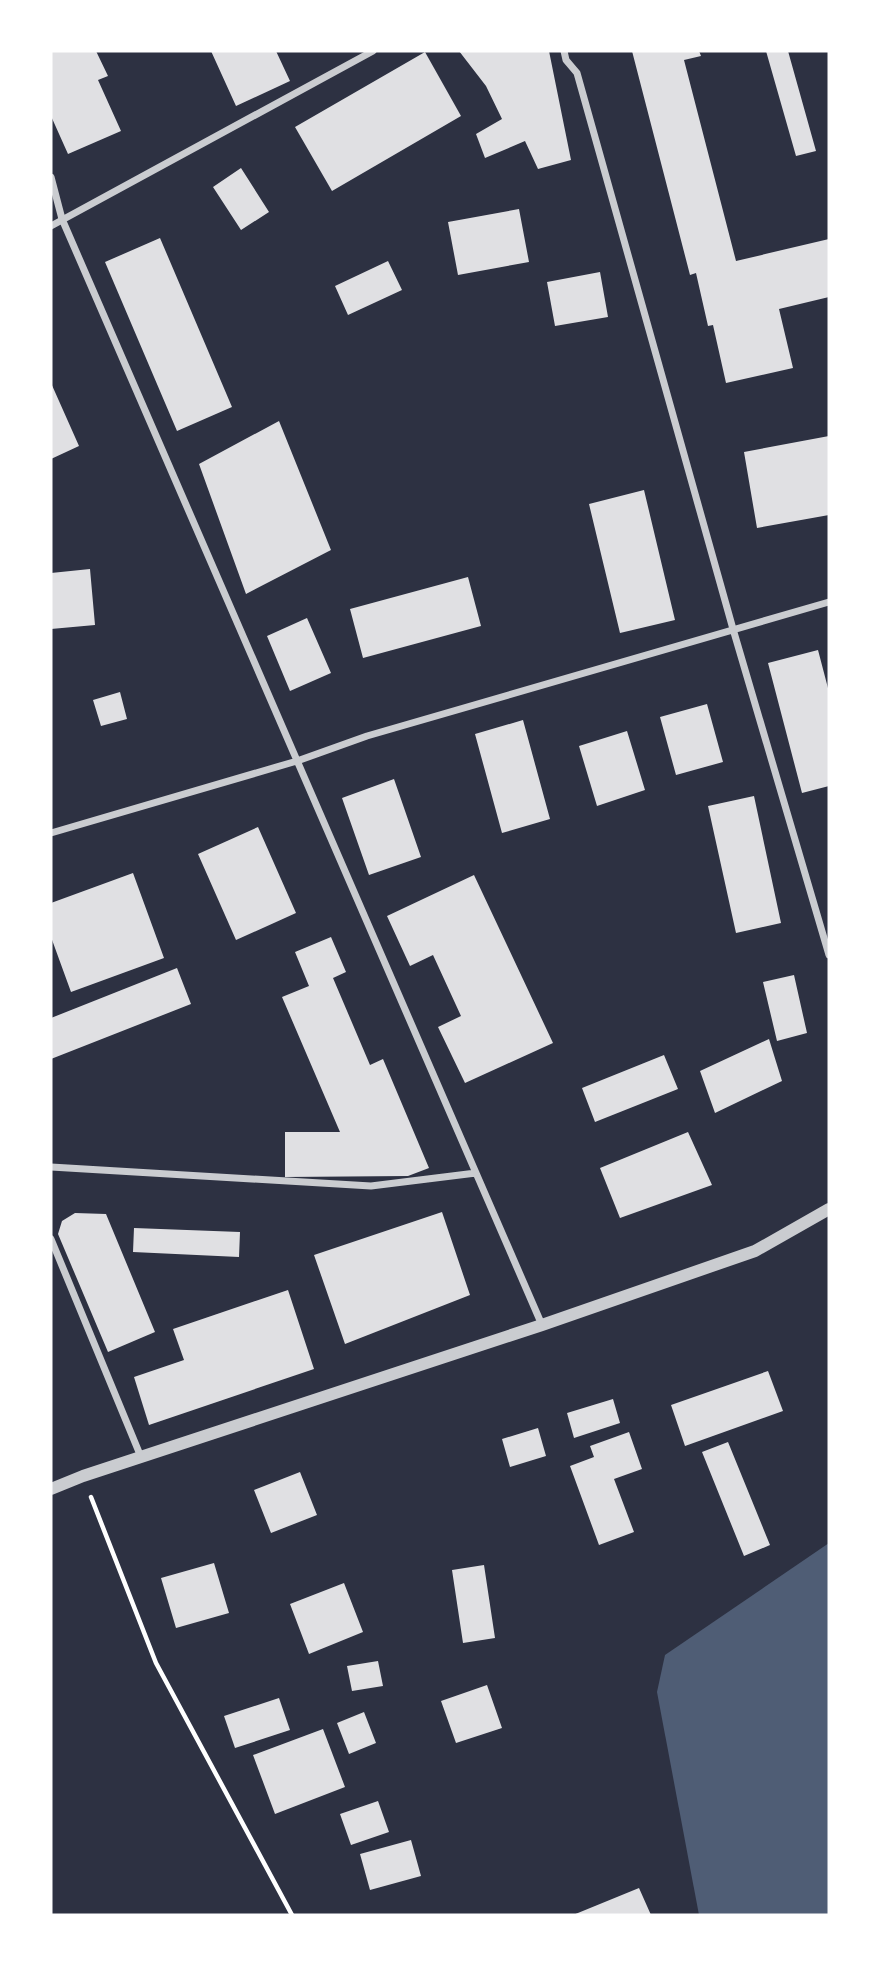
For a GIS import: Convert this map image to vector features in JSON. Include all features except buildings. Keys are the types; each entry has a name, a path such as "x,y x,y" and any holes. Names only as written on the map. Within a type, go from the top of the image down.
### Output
{"street":[{"path":"51,226 373,51"},
{"path":"564,51 566,60 577,73 733,629 829,955"},
{"path":"51,177 62,219 542,1325"},
{"path":"51,833 297,761 367,736 829,603"},
{"path":"51,1167 371,1185 475,1173"},
{"path":"51,1489 755,1251 829,1209"},
{"path":"51,1239 141,1457"}],"path":[{"path":"83,1476 156,1663 292,1915"}],"water":[{"path":"829,1543 829,1915 699,1915 657,1692 665,1655"}]}
